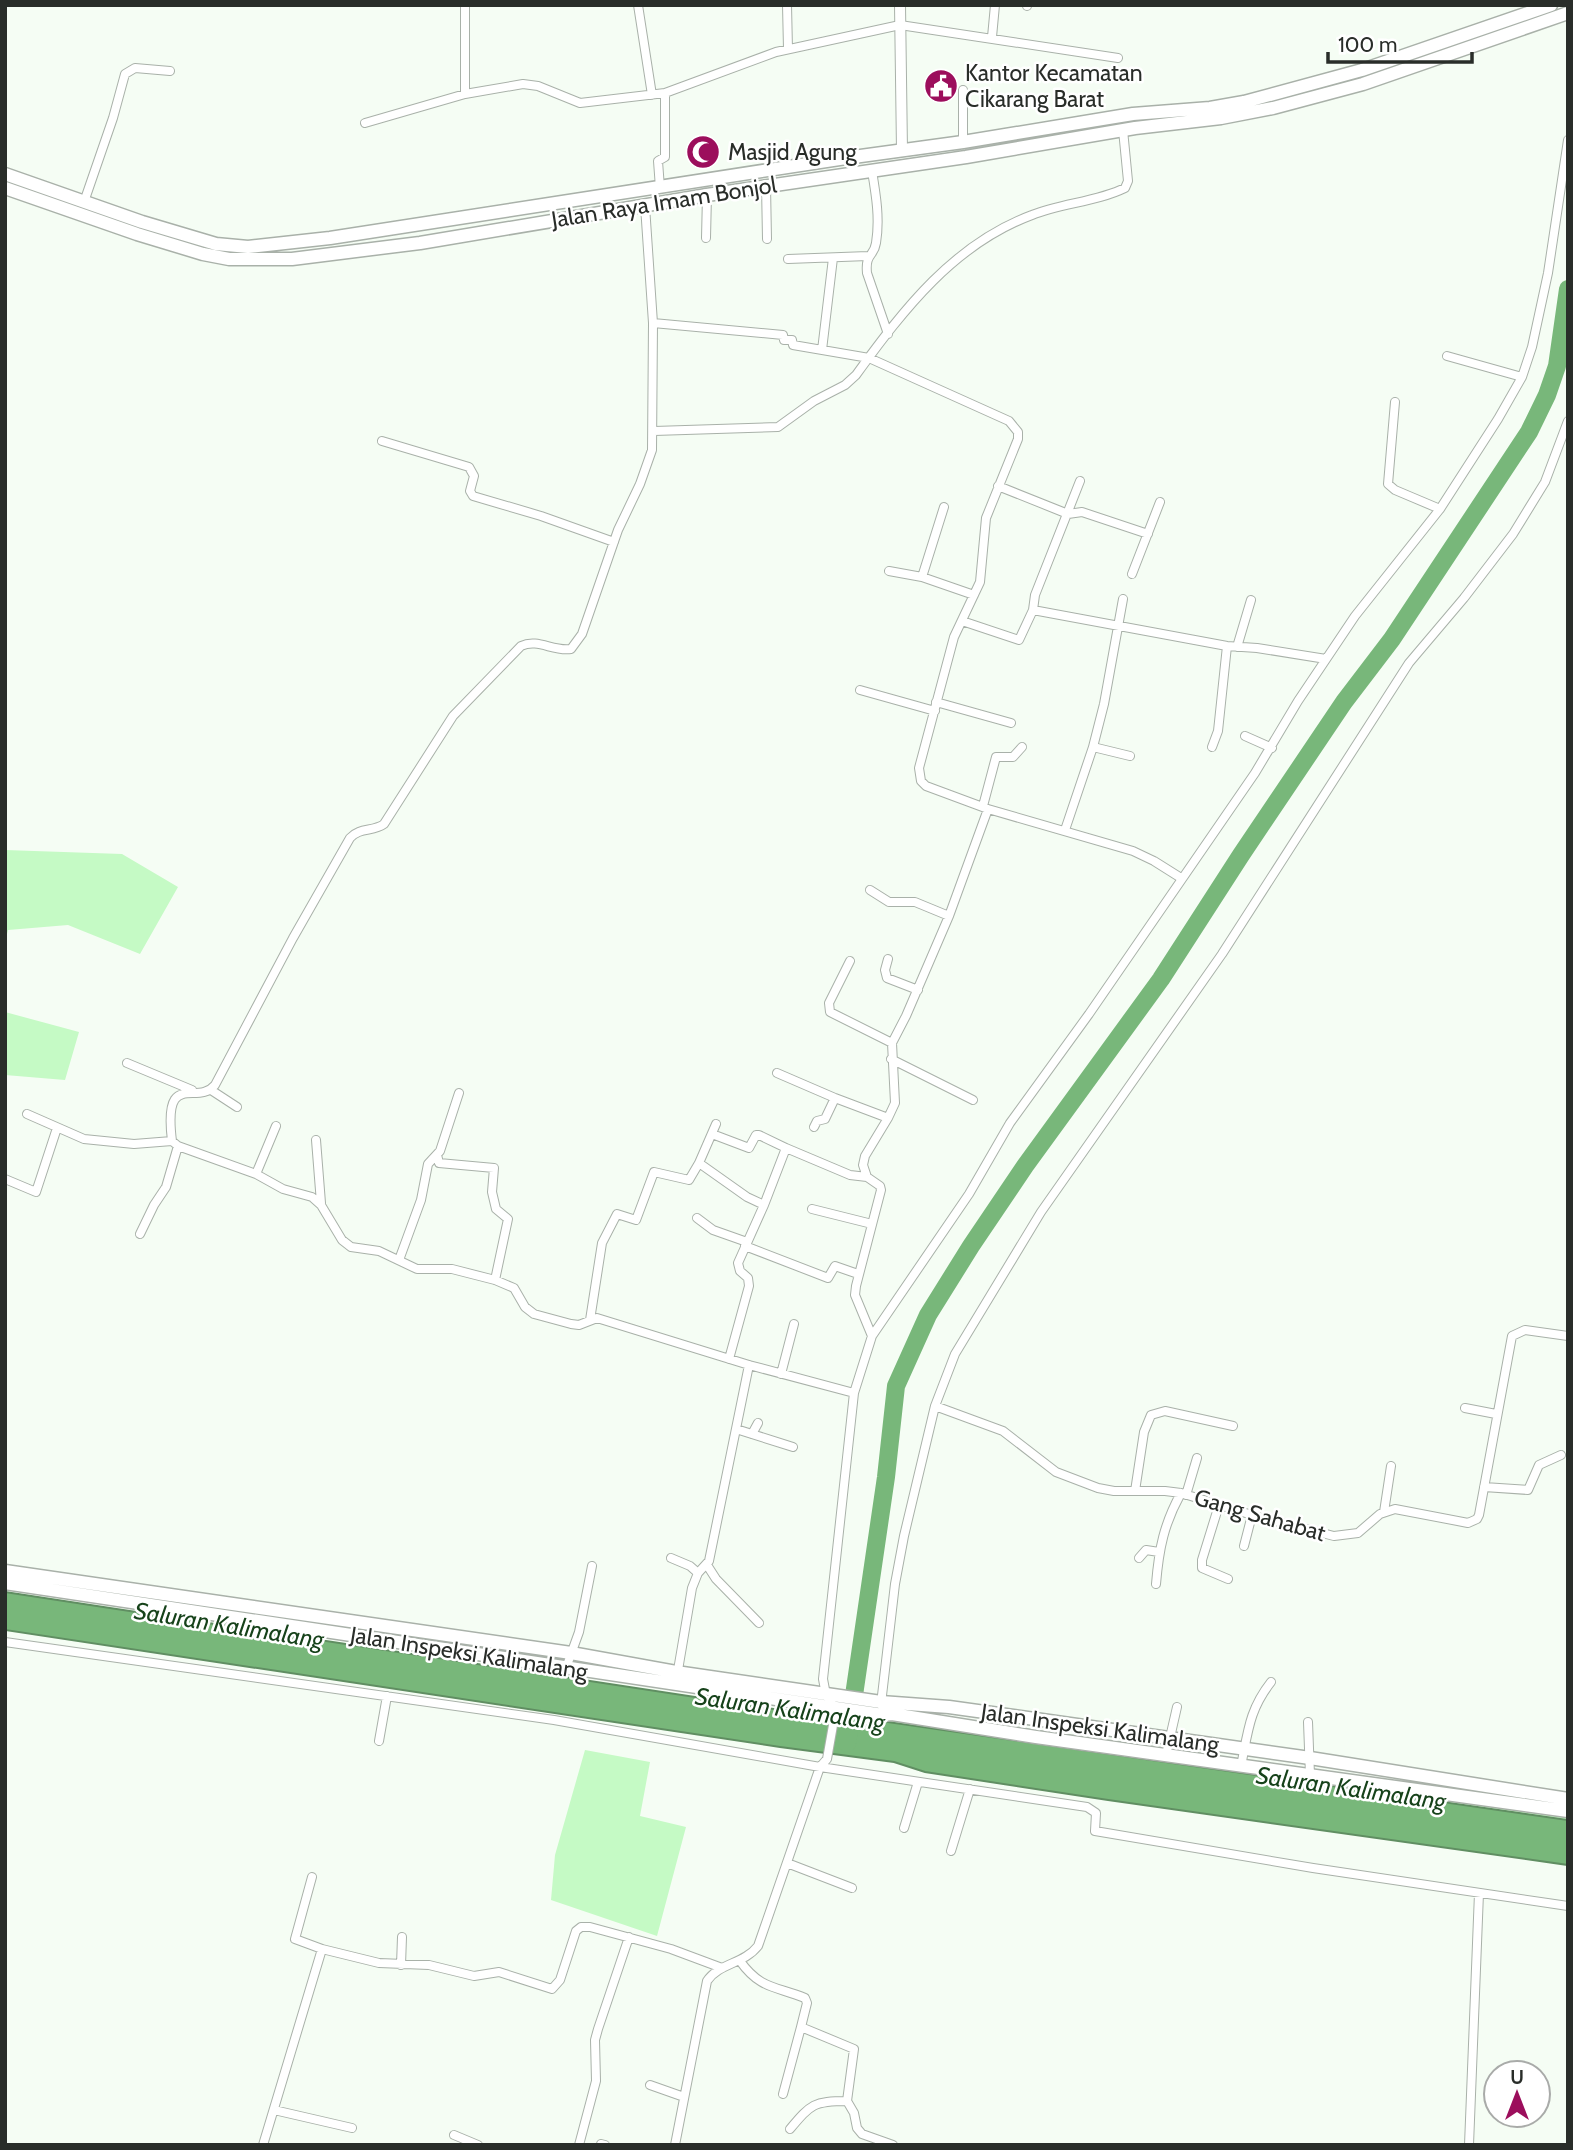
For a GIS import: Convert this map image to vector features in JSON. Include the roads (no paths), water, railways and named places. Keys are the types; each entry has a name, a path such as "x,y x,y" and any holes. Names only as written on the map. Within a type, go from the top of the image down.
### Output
{"main road":[{"name":"Jalan Raya Imam Bonjol","path":"5,174 205,241 248,247 330,238 1133,114 1210,108 1269,96 1362,70 1530,9 1551,5"},
{"name":"Jalan Raya Imam Bonjol","path":"5,188 191,250 229,259 292,258 420,243 706,195 1129,129 1220,118 1363,83 1568,13"},
{"path":"1129,129 1133,114"},
{"path":"642,191 645,206"},
{"name":"Jalan Inspeksi Kalimalang","path":"5,1571 60,1586 314,1630 566,1668 677,1678 1166,1755 1568,1811"},
{"name":"Jalan Inspeksi Kalimalang","path":"5,1583 60,1586 318,1616 571,1653 677,1678"},
{"path":"314,1630 318,1616"},
{"path":"947,1722 949,1707"},
{"name":"Jalan Inspeksi Kalimalang","path":"880,1709 949,1707 1310,1758 1568,1799"}],"street":[{"path":"464,94 465,5"},
{"path":"638,5 652,95"},
{"path":"787,5 788,49"},
{"path":"900,5 902,151"},
{"path":"992,37 995,5"},
{"path":"365,122 464,94 523,84 538,86 580,103 665,93 788,49 900,25 1118,58"},
{"path":"84,202 125,74 135,68 170,71"},
{"path":"963,90 963,142"},
{"path":"660,188 658,161 665,157 665,93"},
{"path":"654,431 778,427 814,401 850,382 935,277 960,255 990,235 1031,215 1125,188 1128,181 1129,129"},
{"path":"675,2145 704,1987 709,1977 747,1957 758,1947 820,1767 827,1759 832,1703 824,1679 853,1393 873,1336 974,1187 1010,1123 1082,1024 1272,748 1298,701 1355,615 1440,509 1498,419 1522,377 1530,355 1544,294 1568,140"},
{"path":"873,171 876,246 868,257 867,273 888,334"},
{"path":"766,186 767,239"},
{"path":"706,195 706,237"},
{"path":"211,1090 350,838 360,830 384,824 453,716 521,646 536,643 560,650 575,646 586,624 614,542 652,450 653,323 645,206"},
{"path":"788,259 868,257"},
{"path":"822,350 833,258"},
{"path":"653,323 783,335 784,340 792,340 793,345 869,358 1009,421 1014,426 1018,439 986,518 982,574 954,638 919,768 921,781 926,786 986,808 1133,851 1154,860 1181,878"},
{"path":"1447,356 1522,377"},
{"path":"1395,402 1388,484 1395,490 1440,509"},
{"path":"880,1709 895,1584 934,1406 962,1343 1041,1212 1222,954 1409,663 1513,534 1545,482 1568,421"},
{"path":"383,442 469,467 474,476 470,491 472,496 541,516 614,542"},
{"path":"962,621 1019,640 1033,610 1035,596 1080,481"},
{"path":"998,486 1068,514 1082,512 1148,534"},
{"path":"1132,574 1160,502"},
{"path":"922,577 944,507"},
{"path":"889,571 922,577 974,595"},
{"path":"1065,830 1093,747 1124,599"},
{"path":"1212,747 1218,731 1232,647 1251,600"},
{"path":"1033,610 1083,617 1232,647 1326,659"},
{"path":"860,690 1011,723"},
{"path":"1245,736 1272,748"},
{"path":"867,1177 863,1165 865,1156 888,1118 895,1095 892,1043 949,916 986,808 996,757 1013,757 1022,747"},
{"path":"1093,747 1130,756"},
{"path":"870,890 889,902 915,902 949,916"},
{"path":"888,959 885,970 887,978 918,990"},
{"path":"850,961 829,1003 830,1012 892,1043"},
{"path":"891,1059 973,1100"},
{"path":"127,1063 194,1091"},
{"path":"777,1073 888,1118"},
{"path":"139,1234 166,1187 175,1143 172,1105 174,1099 185,1092 211,1090 237,1107"},
{"path":"399,1260 421,1200 428,1164 437,1155 459,1093"},
{"path":"814,1127 817,1121 825,1119 835,1098"},
{"path":"27,1114 84,1139 134,1144 175,1143 256,1174 283,1189 312,1197 321,1205 346,1244 379,1251 417,1269 452,1269 495,1280 514,1288 525,1307 534,1314 579,1325 597,1318 749,1365 853,1393"},
{"path":"590,1320 602,1243 617,1214 636,1220 654,1172 690,1180 716,1124"},
{"path":"256,1174 276,1126"},
{"path":"5,1179 36,1192 57,1128"},
{"path":"712,1134 749,1149 758,1134 850,1175 867,1177 880,1186 855,1295 873,1336"},
{"path":"316,1140 321,1205"},
{"path":"729,1359 749,1286 748,1278 738,1267 786,1147"},
{"path":"437,1155 439,1164 494,1168 492,1192 495,1209 508,1219 495,1280"},
{"path":"699,1163 747,1197 764,1205"},
{"path":"812,1209 872,1224"},
{"path":"697,1218 713,1230 828,1278 835,1266 858,1274"},
{"path":"781,1374 794,1324"},
{"path":"1391,1466 1384,1512 1402,1510 1468,1523 1477,1519 1512,1335 1525,1329 1568,1336"},
{"path":"677,1678 692,1588 698,1573 707,1566 749,1365"},
{"name":"Gang Sahabat","path":"934,1406 1003,1431 1015,1438 1043,1464 1073,1480 1098,1488 1183,1494 1340,1537 1357,1533 1384,1512"},
{"path":"1465,1408 1496,1414"},
{"path":"1135,1491 1144,1432 1151,1415 1165,1411 1233,1426"},
{"path":"752,1434 758,1423"},
{"path":"736,1429 793,1447"},
{"path":"1483,1487 1528,1490 1539,1465 1561,1455"},
{"path":"1156,1584 1159,1552 1167,1519 1183,1494 1197,1458"},
{"path":"1219,1505 1202,1568 1228,1579"},
{"path":"1244,1546 1252,1515"},
{"path":"1139,1558 1146,1550 1159,1552"},
{"path":"671,1558 690,1566 698,1573"},
{"path":"566,1668 579,1632 592,1566"},
{"path":"707,1566 716,1579 759,1623"},
{"path":"5,1642 643,1735 820,1767 1087,1807 1096,1813 1095,1830 1568,1906"},
{"path":"1241,1766 1255,1704 1271,1682"},
{"path":"379,1741 387,1696"},
{"path":"1166,1755 1177,1707"},
{"path":"1308,1722 1310,1775"},
{"path":"904,1828 918,1782"},
{"path":"951,1851 970,1789"},
{"path":"787,1863 852,1888"},
{"path":"313,1877 295,1939 322,1949 379,1963 429,1965 474,1976 499,1972 552,1989 560,1980 576,1931 581,1927 590,1927 671,1949 722,1968"},
{"path":"1469,2145 1479,1893"},
{"path":"401,1965 402,1937"},
{"path":"579,2145 596,2081 595,2040 629,1937"},
{"path":"263,2145 322,1949"},
{"path":"740,1961 756,1979 805,1997 807,2003 783,2095"},
{"path":"801,2027 853,2049 855,2055 847,2101 859,2132 893,2145"},
{"path":"650,2085 684,2097"},
{"path":"790,2129 801,2115 817,2102 847,2101"},
{"path":"274,2110 352,2128"},
{"path":"454,2135 478,2145"}],"waterway":[{"name":"Saluran Kalimalang","path":"847,1743 886,1477 896,1386 928,1315 1025,1166 1161,979 1241,855 1344,702 1392,639 1529,432 1547,395 1557,366 1568,289"}],"place":[{"name":"Kantor Kecamatan Cikarang Barat","path":"941,86"},
{"name":"Masjid Agung","path":"703,152"}]}
